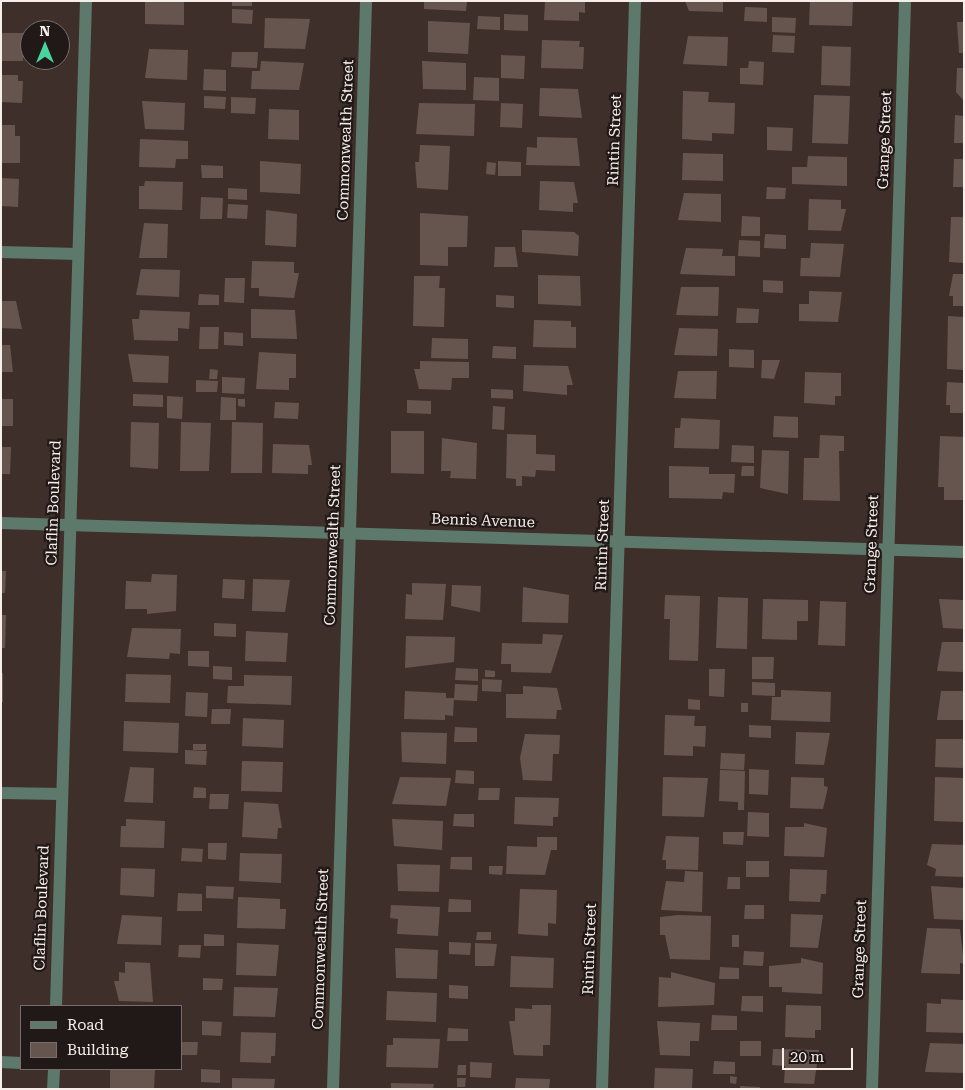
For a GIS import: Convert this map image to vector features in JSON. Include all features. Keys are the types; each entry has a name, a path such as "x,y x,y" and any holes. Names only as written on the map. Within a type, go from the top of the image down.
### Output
{"street":[{"name":"Claflin Boulevard","path":"56,1005 86,1"},
{"name":"Commonwealth Street","path":"333,1089 366,1"},
{"name":"Rintin Street","path":"602,1089 635,1"},
{"name":"Grange Street","path":"872,1089 905,1"},
{"path":"1,252 78,254"},
{"name":"Benris Avenue","path":"1,523 964,552"},
{"path":"1,792 62,794"},
{"path":"1,1062 20,1063"},
{"path":"53,1089 54,1070"}],"building":[{"path":"145,1 184,1 184,25 145,24"},
{"path":"232,1 252,1 252,6 232,6"},
{"path":"424,1 467,1 466,11 424,9"},
{"path":"545,1 585,1 585,13 579,12 579,21 544,20"},
{"path":"685,1 723,1 723,12 689,11"},
{"path":"810,1 853,1 852,26 809,25"},
{"path":"745,7 767,8 767,22 744,21"},
{"path":"232,9 253,10 252,24 232,23"},
{"path":"504,14 528,15 528,31 504,30"},
{"path":"478,16 500,17 500,30 477,29"},
{"path":"772,17 796,18 795,33 772,32"},
{"path":"265,18 310,19 305,49 264,48"},
{"path":"428,21 470,23 468,54 428,52"},
{"path":"957,22 964,22 964,53 959,53"},
{"path":"1,33 20,33 20,61 1,61"},
{"path":"773,35 795,36 794,53 772,52"},
{"path":"688,36 728,37 727,66 683,64"},
{"path":"542,40 580,41 579,47 584,47 583,69 541,68"},
{"path":"822,46 851,47 850,86 821,85"},
{"path":"149,49 188,50 187,80 145,78"},
{"path":"232,52 258,52 257,68 231,67"},
{"path":"501,55 525,56 524,79 501,78"},
{"path":"261,61 304,63 299,90 251,89 252,71 260,71"},
{"path":"422,61 466,63 466,90 423,89"},
{"path":"749,61 764,62 763,85 740,84 740,68 748,68"},
{"path":"957,68 964,68 964,101 956,92"},
{"path":"204,69 226,70 226,91 203,90"},
{"path":"1,75 18,75 18,81 23,81 22,103 1,102"},
{"path":"474,77 499,78 499,101 473,100"},
{"path":"540,88 578,89 582,118 539,116"},
{"path":"683,91 709,92 708,102 735,103 734,134 712,133 712,141 682,139"},
{"path":"814,95 850,96 848,144 812,143"},
{"path":"204,96 226,97 225,109 204,108"},
{"path":"231,97 256,98 255,114 231,113"},
{"path":"142,101 185,103 184,130 145,129"},
{"path":"419,103 475,104 474,136 416,134"},
{"path":"501,103 523,104 522,128 500,127"},
{"path":"269,109 299,110 299,140 268,139"},
{"path":"955,115 964,116 964,143 954,143"},
{"path":"1,125 15,125 15,136 20,136 20,163 1,163"},
{"path":"767,127 793,128 792,151 767,150"},
{"path":"537,137 577,138 580,166 526,165 527,147 537,148"},
{"path":"140,139 188,141 188,159 176,159 175,168 139,167"},
{"path":"420,145 450,146 448,190 417,188 415,162 419,162"},
{"path":"683,153 723,154 723,181 682,180"},
{"path":"808,156 847,157 847,186 792,184 792,167 807,167"},
{"path":"954,159 964,159 964,187 953,187"},
{"path":"260,161 301,164 300,194 260,192"},
{"path":"498,161 521,162 521,176 498,176"},
{"path":"487,162 496,163 495,175 486,174"},
{"path":"201,165 223,166 223,178 202,178"},
{"path":"1,178 19,179 18,207 1,206"},
{"path":"145,181 183,182 182,210 139,209 139,186 144,186"},
{"path":"540,181 574,182 578,203 573,203 573,212 539,210"},
{"path":"767,187 786,188 785,199 766,199"},
{"path":"228,188 247,189 247,200 228,199"},
{"path":"684,193 721,194 721,222 678,220"},
{"path":"201,197 223,198 222,219 200,219"},
{"path":"809,199 841,200 841,209 846,209 841,231 808,230"},
{"path":"228,204 248,205 247,219 227,218"},
{"path":"266,210 297,214 296,247 265,245"},
{"path":"420,213 468,216 467,247 448,247 448,266 420,265"},
{"path":"742,216 760,217 760,236 741,236"},
{"path":"951,217 964,217 964,263 949,262"},
{"path":"144,223 168,224 167,258 139,258"},
{"path":"522,230 574,232 579,236 578,256 522,252"},
{"path":"765,234 786,235 786,249 764,248"},
{"path":"739,240 760,241 760,257 738,256"},
{"path":"811,243 844,244 840,277 800,276 801,258 810,258"},
{"path":"495,247 515,247 518,267 494,267"},
{"path":"686,248 723,249 722,256 735,256 735,276 680,274"},
{"path":"252,261 294,262 294,273 299,273 294,298 259,296 259,288 251,288"},
{"path":"141,269 180,270 179,297 136,295"},
{"path":"953,274 964,274 964,306 953,306 953,296 949,296"},
{"path":"538,275 580,276 581,306 538,304"},
{"path":"414,276 440,276 439,288 445,288 444,327 413,326"},
{"path":"225,278 245,278 244,303 224,302"},
{"path":"763,280 783,281 783,293 763,292"},
{"path":"681,287 719,287 718,316 676,315"},
{"path":"809,291 842,292 838,322 799,321 799,304 809,304"},
{"path":"199,294 219,295 219,305 198,305"},
{"path":"496,295 514,296 514,308 496,307"},
{"path":"1,301 16,301 22,329 1,328"},
{"path":"737,308 759,309 758,323 736,323"},
{"path":"251,309 295,310 297,339 251,338"},
{"path":"140,310 190,312 189,329 178,328 178,341 134,340 132,319 139,319"},
{"path":"948,316 964,317 964,370 947,369"},
{"path":"534,320 571,321 571,327 576,327 576,348 533,347"},
{"path":"200,327 219,327 218,349 199,349"},
{"path":"679,328 718,329 717,356 674,355"},
{"path":"224,332 243,333 243,346 224,345"},
{"path":"432,338 468,339 468,359 431,358"},
{"path":"1,345 10,345 13,372 1,372"},
{"path":"493,346 516,347 516,359 492,358"},
{"path":"729,349 754,350 754,368 729,367"},
{"path":"259,352 296,354 296,378 289,378 289,390 256,389"},
{"path":"128,354 169,356 168,383 133,382"},
{"path":"762,360 780,360 774,379 761,378"},
{"path":"420,361 469,362 469,378 452,378 451,390 419,389 414,369 420,369"},
{"path":"524,365 568,366 573,385 567,385 567,395 523,391"},
{"path":"210,369 218,370 217,379 209,379"},
{"path":"678,371 717,371 716,399 674,398"},
{"path":"805,372 841,373 841,396 835,396 835,405 804,403"},
{"path":"222,377 245,378 244,394 222,393"},
{"path":"196,380 218,381 217,392 196,392"},
{"path":"947,382 964,383 964,413 950,413 950,405 946,405"},
{"path":"491,389 513,390 513,399 491,398"},
{"path":"133,394 163,395 163,407 133,406"},
{"path":"167,396 183,397 182,419 167,418"},
{"path":"221,397 236,398 236,420 220,420"},
{"path":"1,399 13,399 13,426 1,426"},
{"path":"238,399 245,399 245,407 238,406"},
{"path":"407,400 431,401 431,414 407,413"},
{"path":"275,402 299,403 298,419 274,418"},
{"path":"493,406 505,407 504,430 492,429"},
{"path":"774,416 798,417 798,438 773,437"},
{"path":"681,418 720,420 719,449 674,448 675,428 680,428"},
{"path":"131,422 159,423 158,469 130,467"},
{"path":"181,422 211,423 209,471 180,471"},
{"path":"232,422 263,423 262,473 231,473"},
{"path":"391,431 424,431 424,474 391,473"},
{"path":"507,434 536,435 536,454 555,455 555,471 536,470 535,477 522,476 522,486 516,486 516,479 506,478"},
{"path":"820,435 844,436 844,451 839,451 840,501 803,500 804,458 819,458"},
{"path":"940,436 964,437 964,500 944,500 944,487 938,487"},
{"path":"442,438 477,443 476,479 450,478 451,471 441,471"},
{"path":"273,444 309,445 312,465 308,465 308,474 272,473"},
{"path":"732,445 754,446 754,463 731,462"},
{"path":"1,447 11,447 10,474 1,474"},
{"path":"762,450 789,451 788,494 760,488"},
{"path":"669,466 709,467 709,474 735,474 734,493 723,492 722,499 669,498"},
{"path":"742,466 754,466 754,476 741,476"},
{"path":"1,571 6,571 5,593 1,593"},
{"path":"152,574 177,575 176,611 147,614 147,609 125,609 126,581 151,582"},
{"path":"223,579 245,580 244,599 222,598"},
{"path":"253,579 290,580 285,612 252,611"},
{"path":"412,583 446,584 443,620 405,619 406,594 412,595"},
{"path":"452,585 481,586 480,612 451,606"},
{"path":"523,587 569,595 568,623 522,622"},
{"path":"665,595 700,596 698,661 669,660 670,619 664,619"},
{"path":"718,597 748,598 747,649 716,648"},
{"path":"763,599 808,600 808,621 797,621 797,640 762,639"},
{"path":"939,599 964,600 964,629 943,628"},
{"path":"820,601 846,602 845,646 818,645"},
{"path":"1,615 6,615 5,648 1,648"},
{"path":"214,623 236,624 236,637 214,636"},
{"path":"132,628 181,629 180,654 170,653 169,659 127,657"},
{"path":"246,631 288,633 286,662 245,661"},
{"path":"543,634 563,635 551,673 511,672 511,664 501,664 502,643 542,644"},
{"path":"406,636 455,637 454,662 405,668"},
{"path":"942,642 964,642 964,672 937,671"},
{"path":"188,651 209,651 209,667 188,666"},
{"path":"752,657 774,657 773,679 752,679"},
{"path":"213,666 232,667 232,680 213,679"},
{"path":"456,668 478,669 478,681 455,680"},
{"path":"709,669 725,669 724,697 709,696"},
{"path":"485,670 495,671 495,677 485,677"},
{"path":"1,673 3,673 3,702 1,702"},
{"path":"126,674 171,675 170,703 125,702"},
{"path":"244,675 292,676 291,705 227,703 228,686 244,686"},
{"path":"482,679 502,680 501,692 482,691"},
{"path":"752,682 775,683 775,696 752,695"},
{"path":"455,684 478,685 477,701 454,700"},
{"path":"523,686 557,688 562,710 557,710 556,719 506,718 506,694 523,694"},
{"path":"781,690 831,692 830,722 771,720 772,697 781,697"},
{"path":"405,691 446,693 446,698 454,698 453,716 445,715 445,720 404,719"},
{"path":"941,691 964,691 964,720 937,720"},
{"path":"186,692 208,693 207,717 185,716"},
{"path":"688,699 700,700 700,710 688,709"},
{"path":"741,703 748,703 748,712 741,712"},
{"path":"212,709 231,709 230,724 211,724"},
{"path":"665,715 695,716 694,726 706,726 705,747 693,746 693,756 664,755"},
{"path":"243,718 284,720 283,748 242,746"},
{"path":"124,721 179,723 178,753 123,751"},
{"path":"749,725 771,726 771,738 749,737"},
{"path":"455,727 477,728 477,742 454,742"},
{"path":"401,732 447,733 446,764 402,762"},
{"path":"796,732 830,733 824,765 795,764"},
{"path":"525,734 560,735 559,754 553,754 552,781 523,780 520,758"},
{"path":"936,739 964,739 964,768 935,767"},
{"path":"193,744 206,744 206,750 193,750"},
{"path":"185,750 207,751 206,765 185,764"},
{"path":"721,753 745,754 744,770 720,769"},
{"path":"242,761 283,762 282,792 241,791"},
{"path":"130,767 154,768 153,803 124,802"},
{"path":"749,769 769,770 768,795 749,794"},
{"path":"456,770 474,771 474,784 455,783"},
{"path":"720,770 745,771 744,810 738,810 738,802 719,801"},
{"path":"400,777 451,778 446,806 392,804"},
{"path":"663,777 708,778 704,817 662,816"},
{"path":"791,777 824,778 824,786 828,787 823,809 790,808"},
{"path":"935,777 964,778 964,822 934,821"},
{"path":"194,787 206,788 206,798 193,798"},
{"path":"479,788 500,788 499,800 478,800"},
{"path":"210,794 229,794 228,809 209,809"},
{"path":"515,797 559,798 558,817 553,817 553,826 514,824"},
{"path":"244,802 278,804 282,828 278,828 277,839 242,837"},
{"path":"748,812 769,813 769,837 747,836"},
{"path":"454,814 474,814 474,827 453,826"},
{"path":"126,819 165,821 164,848 120,847 121,826 126,826"},
{"path":"392,819 443,821 442,850 394,846"},
{"path":"804,823 827,828 824,857 784,856 785,827 804,827"},
{"path":"723,832 744,832 743,845 723,844"},
{"path":"666,836 699,837 698,870 666,869 666,860 662,860"},
{"path":"537,837 557,837 557,850 551,850 545,875 506,874 507,846 537,847"},
{"path":"208,843 227,843 226,860 208,859"},
{"path":"932,844 964,845 964,877 935,876 936,869 927,865"},
{"path":"182,848 203,849 202,862 181,861"},
{"path":"240,853 282,854 281,883 239,881"},
{"path":"451,857 472,857 472,870 450,869"},
{"path":"746,861 769,861 769,877 746,877"},
{"path":"397,864 440,865 439,892 398,891"},
{"path":"489,866 503,866 502,875 489,874"},
{"path":"121,868 155,869 154,897 120,895"},
{"path":"790,869 827,870 826,894 821,894 820,902 789,901"},
{"path":"685,871 703,872 702,912 661,910 666,881 684,882"},
{"path":"728,877 740,877 740,889 727,889"},
{"path":"206,886 234,887 233,899 206,898"},
{"path":"931,886 964,888 964,920 934,919"},
{"path":"520,889 557,890 556,924 548,923 548,936 518,934"},
{"path":"178,893 202,894 202,911 177,911"},
{"path":"238,897 280,899 280,909 286,909 285,929 237,928"},
{"path":"449,899 471,900 471,912 448,912"},
{"path":"391,905 440,907 438,936 397,934 398,919 390,918"},
{"path":"745,905 764,905 764,919 744,919"},
{"path":"791,914 823,915 818,948 790,947"},
{"path":"122,915 162,917 161,945 117,944"},
{"path":"678,915 711,916 710,960 670,959 665,935 660,935 660,917"},
{"path":"927,928 960,929 964,964 960,963 960,974 921,973"},
{"path":"477,932 491,932 491,940 476,940"},
{"path":"204,934 224,935 224,946 204,946"},
{"path":"732,935 739,935 739,947 732,947"},
{"path":"449,942 471,943 470,955 449,954"},
{"path":"237,943 279,945 276,976 236,975"},
{"path":"475,943 497,944 494,966 475,966"},
{"path":"179,945 201,945 200,958 178,957"},
{"path":"395,948 438,950 437,979 396,978"},
{"path":"744,951 764,952 763,966 743,965"},
{"path":"511,956 554,958 553,988 510,987"},
{"path":"801,958 823,963 822,994 782,992 782,987 769,987 769,966 801,963"},
{"path":"125,962 150,963 153,1002 119,1001 114,981 119,981 119,972 125,973"},
{"path":"720,967 739,968 739,979 719,979"},
{"path":"671,972 715,983 714,1005 658,1007 659,977 671,978"},
{"path":"203,978 223,979 222,990 203,990"},
{"path":"449,985 468,986 468,999 449,998"},
{"path":"234,987 278,988 275,1017 233,1016"},
{"path":"387,991 437,993 436,1022 386,1020"},
{"path":"742,996 763,996 763,1012 741,1011"},
{"path":"941,999 964,1000 964,1033 926,1032 927,1003 941,1004"},
{"path":"532,1005 551,1005 550,1045 543,1045 543,1056 514,1055 509,1021 515,1021 515,1008 532,1009"},
{"path":"786,1005 821,1006 821,1030 815,1030 815,1038 785,1037"},
{"path":"712,1015 737,1016 737,1030 711,1030"},
{"path":"202,1021 222,1022 221,1036 202,1035"},
{"path":"657,1021 700,1023 699,1041 690,1041 690,1056 660,1055"},
{"path":"448,1028 468,1029 468,1041 447,1041"},
{"path":"241,1032 276,1033 275,1056 271,1056 271,1063 240,1062"},
{"path":"393,1038 440,1039 438,1068 386,1067 387,1045 393,1045"},
{"path":"740,1041 761,1041 761,1056 740,1056"},
{"path":"182,1042 198,1042 197,1055 182,1055"},
{"path":"930,1043 964,1044 964,1073 925,1072"},
{"path":"773,1049 819,1050 814,1084 784,1083 785,1066 772,1065"},
{"path":"714,1061 735,1062 735,1074 713,1074"},
{"path":"470,1062 492,1063 491,1078 470,1077"},
{"path":"458,1065 466,1065 466,1075 457,1075"},
{"path":"655,1068 693,1069 692,1089 654,1089"},
{"path":"201,1069 220,1070 220,1083 201,1082"},
{"path":"110,1070 155,1070 154,1089 110,1089"},
{"path":"730,1076 737,1077 736,1084 730,1083"},
{"path":"232,1078 275,1079 274,1089 232,1089"},
{"path":"457,1078 466,1078 465,1087 457,1087"},
{"path":"516,1078 550,1079 549,1089 515,1089"},
{"path":"391,1083 434,1084 433,1089 391,1089"},
{"path":"740,1086 760,1087 760,1089 740,1089"}]}
